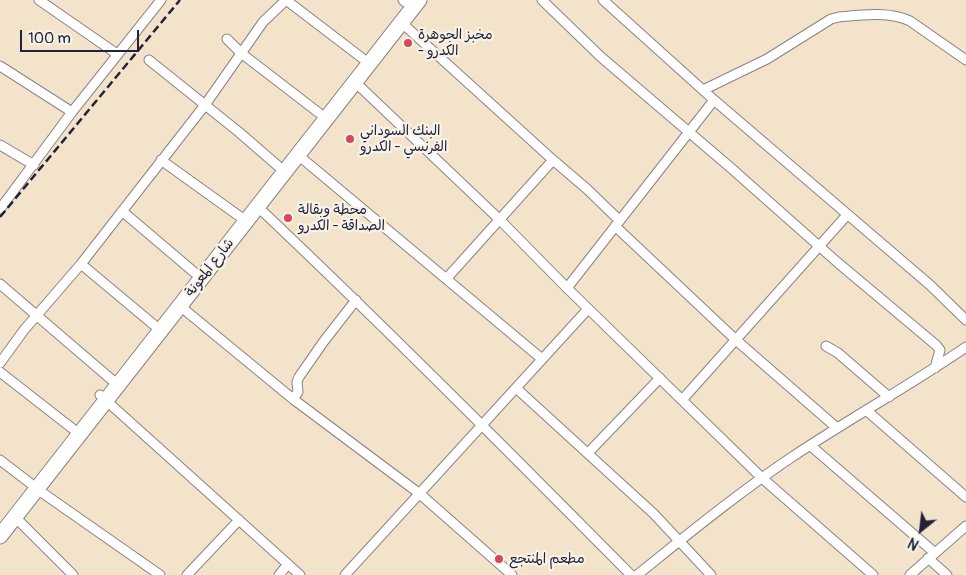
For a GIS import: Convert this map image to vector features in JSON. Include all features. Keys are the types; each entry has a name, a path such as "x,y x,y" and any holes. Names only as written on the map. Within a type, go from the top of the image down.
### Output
{"highway":[{"name":"شارع المعونة","path":"0,523 34,486 102,398 180,306 239,216 409,0"},
{"name":"شارع المعونة","path":"0,536 73,429 102,398 112,380 154,325 195,273 258,207 402,23 409,0"}],"street":[{"path":"38,0 118,54"},
{"path":"0,209 72,112 161,0"},
{"path":"0,363 81,264 205,105 263,22 286,0 362,58"},
{"path":"542,0 601,57 936,345 940,350 935,368"},
{"path":"603,0 714,100 930,285 966,320"},
{"path":"703,90 768,59 831,19 838,17 900,16 966,60"},
{"path":"402,23 587,189 617,223 736,340 837,428"},
{"path":"227,39 241,53 319,113"},
{"path":"149,60 278,166"},
{"path":"0,66 72,112"},
{"path":"355,82 500,220 588,309 762,478 873,575"},
{"path":"567,288 714,100"},
{"path":"0,144 34,165"},
{"path":"298,155 542,359"},
{"path":"161,160 239,216"},
{"path":"446,278 553,160"},
{"path":"258,207 483,425 631,575"},
{"path":"122,211 195,273"},
{"path":"682,400 847,215"},
{"path":"81,264 154,325"},
{"path":"0,284 112,380"},
{"path":"293,399 298,392 297,382 299,377 356,300"},
{"path":"180,306 293,399 420,494 512,575"},
{"path":"345,575 588,309"},
{"path":"826,346 838,353 889,397"},
{"path":"636,575 762,478 837,428 966,347"},
{"path":"0,372 73,429"},
{"path":"588,453 660,378"},
{"path":"516,388 654,514 678,542 711,575"},
{"path":"102,398 300,575"},
{"path":"866,410 966,497"},
{"path":"810,446 932,556 947,575"},
{"path":"0,460 160,575"},
{"path":"14,517 73,575"},
{"path":"187,575 239,520"},
{"path":"910,575 964,530"},
{"path":"279,575 288,564"}],"railway":[{"path":"0,217 180,0"}],"place":[{"name":"مخبز الجوهرة - الكدرو","path":"408,43"},
{"name":"البنك السوداني الفرنسي - الكدرو","path":"350,139"},
{"name":"محطة وبقالة الصداقة - الكدرو","path":"288,218"},
{"name":"مطعم المنتجع","path":"499,559"}]}
